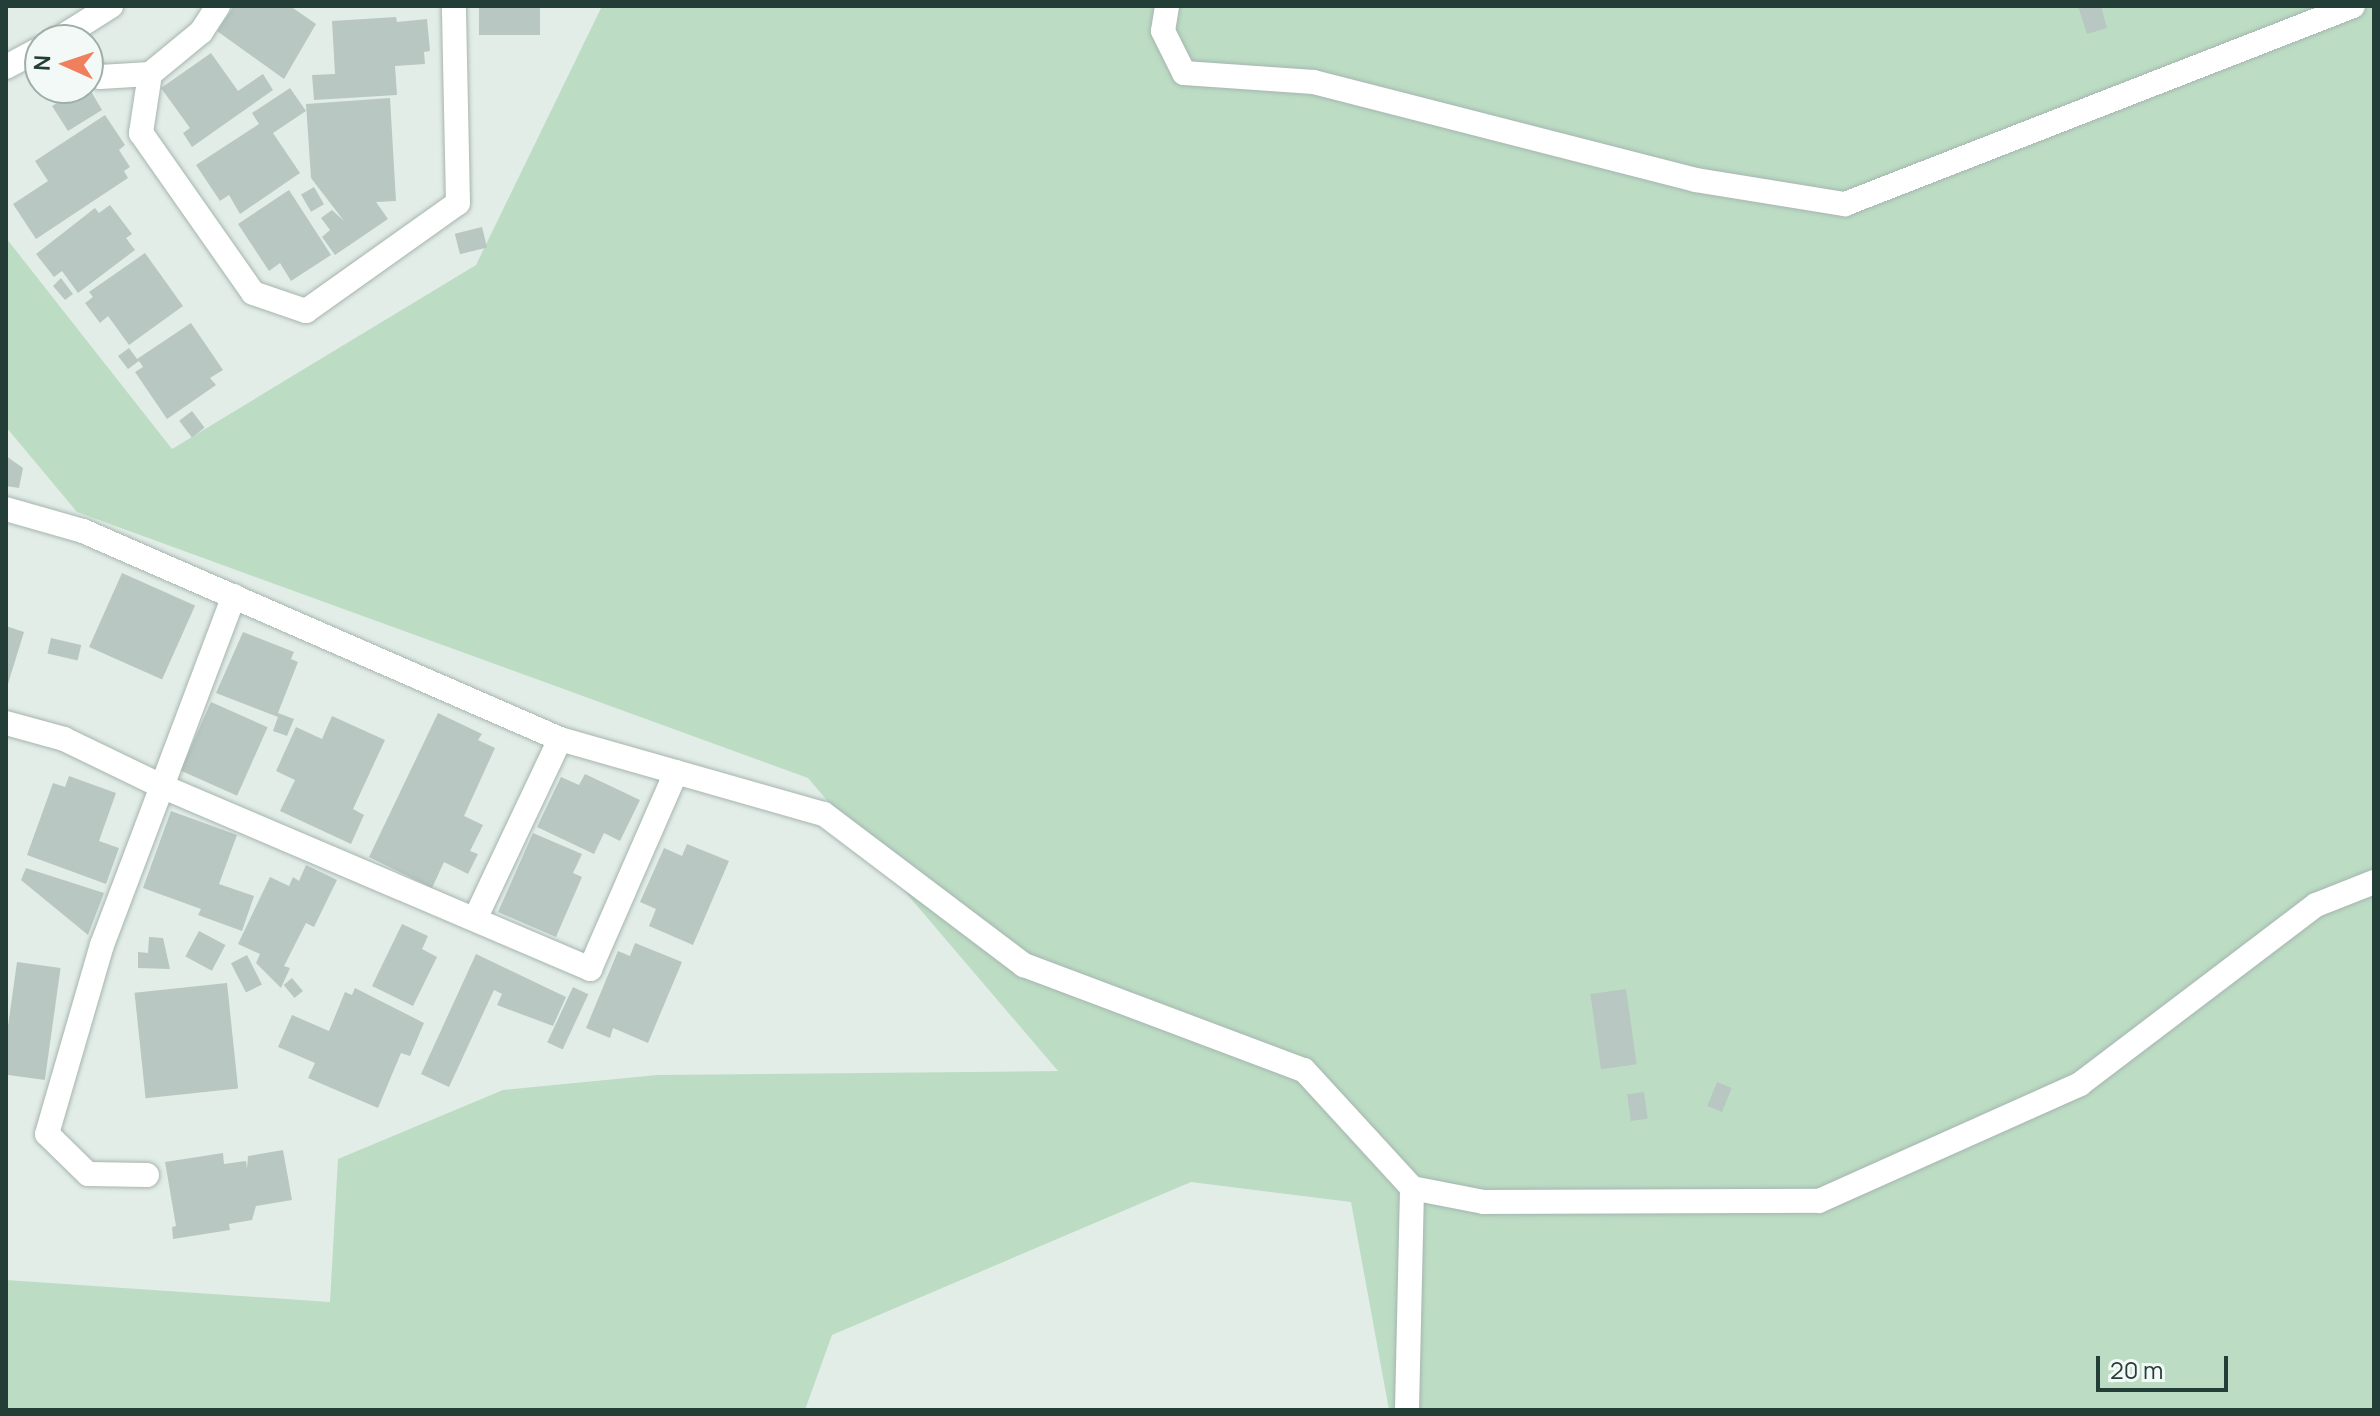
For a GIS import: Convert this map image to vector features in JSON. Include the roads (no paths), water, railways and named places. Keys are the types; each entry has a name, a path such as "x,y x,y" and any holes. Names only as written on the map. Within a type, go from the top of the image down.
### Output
{"street":[{"path":"83,24 111,6"},
{"path":"104,77 150,74 201,32 218,6"},
{"path":"150,74 141,133 253,293 306,311 458,203 454,6"},
{"path":"1167,6 1163,31 1184,73 1314,82 1696,180 1845,204 2353,6"},
{"path":"6,67 24,57"},
{"path":"6,509 83,531 560,739 824,814 1024,965 1304,1070 1412,1188 1484,1202 1819,1201 2080,1084 2316,905 2374,882"},
{"path":"147,1175 88,1174 47,1134 102,945 159,785 234,596"},
{"path":"6,723 64,739 159,785 590,969 676,772"},
{"path":"475,919 560,739"},
{"path":"1407,1410 1412,1188"}]}
